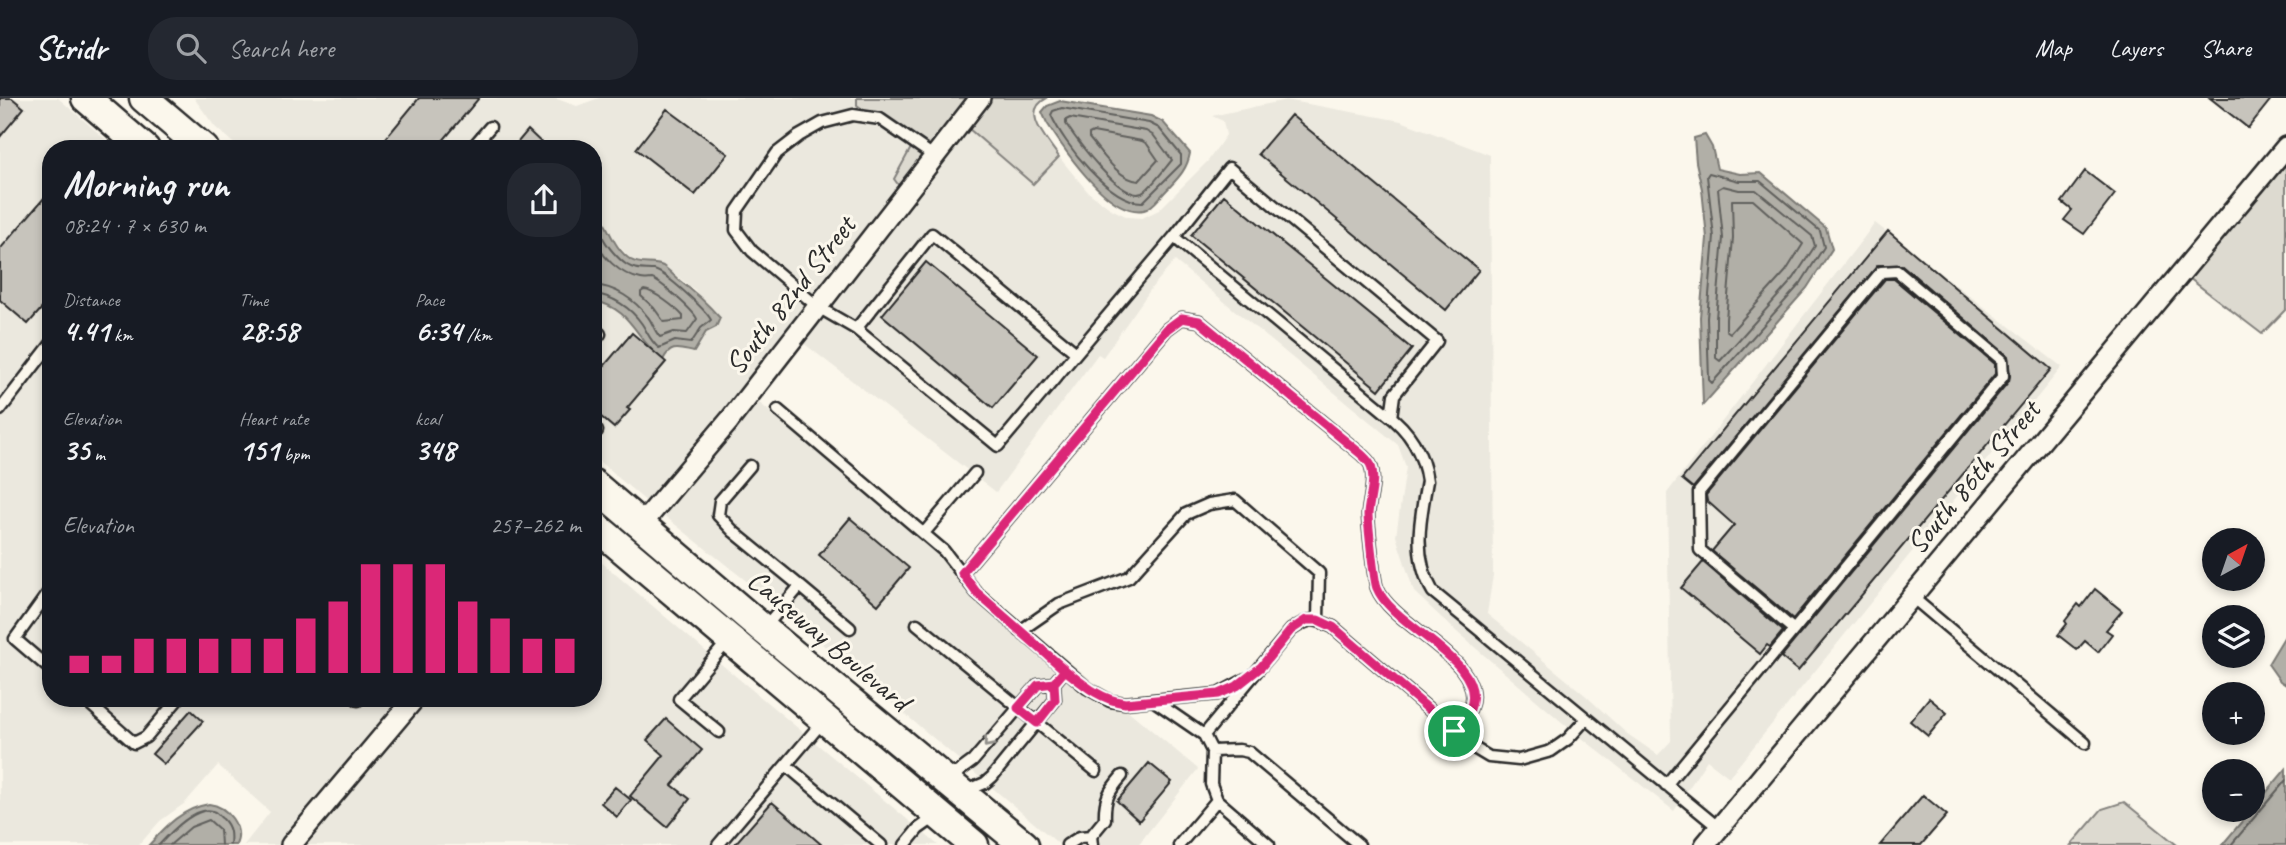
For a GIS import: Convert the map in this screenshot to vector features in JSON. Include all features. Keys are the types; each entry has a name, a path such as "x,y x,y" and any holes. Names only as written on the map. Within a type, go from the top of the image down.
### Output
{"main road":[{"path":"86,98 135,140"},
{"path":"144,98 193,140"},
{"name":"Causeway Boulevard","path":"602,492 1024,845"},
{"path":"602,516 717,606 763,629"},
{"path":"602,532 974,845"},
{"path":"763,666 793,679 821,698 923,783 936,789 952,784"},
{"path":"939,815 952,814 965,819 996,845"}],"street":[{"name":"South 82nd Street","path":"641,525 729,421 980,98"},
{"name":"South 86th Street","path":"1705,845 2286,147"},
{"path":"291,845 407,707"}],"lane":[{"path":"935,157 880,118 853,115 822,123 777,153 737,211 736,230 752,251 818,307 856,329 998,446 1229,169 1437,341 1394,395 1391,417"},
{"path":"479,140 490,127"},
{"path":"856,329 932,234 1075,352"},
{"path":"1174,237 1403,425 1418,449 1427,481 1418,550 1420,564 1433,592 1719,828"},
{"path":"1666,785 1794,630 2003,376 2002,360 1897,271 1881,271 1699,492 1700,550 1794,630"},
{"path":"962,573 1167,329 1182,318 1199,321 1361,454 1371,466 1372,487 1368,516 1377,588 1392,610 1436,644 1463,670 1472,689 1470,708 1454,731"},
{"path":"0,410 42,356"},
{"path":"778,410 944,551 976,592 1020,631 1087,688 1110,701 1125,703 1188,699 1219,694 1237,686 1261,667"},
{"path":"750,466 720,501 719,515 734,532 850,628"},
{"path":"924,533 975,473"},
{"path":"1020,631 1059,604 1129,577 1186,514 1209,504 1235,500 1319,573 1318,620"},
{"path":"763,629 800,586"},
{"path":"1912,597 2085,743"},
{"path":"42,602 15,639 42,662"},
{"path":"1204,735 1291,630 1306,620 1318,620 1333,627 1474,748 1489,757 1518,760 1551,751 1568,739 1586,719"},
{"path":"917,624 1096,771"},
{"path":"719,732 679,699 729,639"},
{"path":"1054,683 1055,700 985,783 952,784 958,772 967,766 1038,685 1054,683 1065,670"},
{"path":"1153,700 1204,735 1212,751 1211,784 1217,800 1269,845"},
{"path":"93,707 134,743 146,737 171,707"},
{"path":"718,845 825,719"},
{"path":"1212,751 1249,752 1359,845"},
{"path":"786,765 881,845"},
{"path":"1067,845 1080,837 1092,841 1105,819 1104,804 1107,794 1122,776"},
{"path":"1179,845 1217,800"},
{"path":"905,845 918,829 939,815"}],"shaded area":[{"path":"0,98 58,98 107,140 42,140 42,707 395,707 279,845 244,845 270,812 218,765 185,803 160,821 139,845 0,845"},
{"path":"194,98 554,98 577,106 599,98 857,98 858,105 913,146 902,161 900,187 722,416 648,503 602,464 602,302 608,303 634,325 642,341 663,360 667,352 677,347 695,352 706,332 716,327 695,290 665,267 631,260 609,234 602,215 602,140 230,140 215,127"},
{"path":"857,98 968,98 900,187 894,179 912,146 857,105"},
{"path":"991,98 1047,98 1039,104 1036,118 1043,135 1059,157 1033,184 968,128"},
{"path":"1286,100 1401,121 1490,155 1493,575 1487,614 1585,695 1626,733 1658,755 1671,741 1667,493 1875,223 2062,367 1729,777 1707,760 1674,811 1563,723 1414,592 1396,536 1406,467 1398,445 1175,261 1153,286 1103,357 1098,354 996,492 802,342 968,128 1033,183 1059,157 1088,192 1111,209 1128,217 1142,218 1159,210 1208,161 1226,135 1223,121 1212,116"},
{"path":"2286,161 2286,309 2262,334 2189,278"},
{"path":"757,401 1198,769 1138,845 1060,845 764,595 662,514"},
{"path":"602,563 938,845 303,845 419,707 602,707"},
{"path":"2124,802 2177,845 2071,845 2102,809"}],"water":[{"path":"1060,101 1151,116 1163,122 1190,153 1184,170 1147,209 1130,209 1116,203 1075,163 1047,123 1042,112 1047,106"},
{"path":"1705,135 1712,147 1717,169 1740,174 1761,173 1826,228 1832,249 1807,288 1703,405 1700,317 1707,238 1694,138"},
{"path":"602,219 624,255 635,262 663,266 720,318 716,327 706,332 694,352 672,350 663,360 653,352 626,318 602,303"},
{"path":"2286,634 2286,685 2268,664"},
{"path":"2286,769 2286,845 2222,845 2241,822 2265,822 2265,794"},
{"path":"209,804 222,809 232,818 238,831 236,845 149,845 183,814"}],"building":[{"path":"0,98 12,98 24,108 0,137"},
{"path":"419,98 479,98 444,140 384,140"},
{"path":"2210,98 2272,98 2248,128"},
{"path":"667,109 728,154 695,195 636,149"},
{"path":"1291,115 1479,270 1446,310 1258,154"},
{"path":"528,130 539,140 520,140"},
{"path":"2085,171 2115,194 2084,234 2064,220 2072,210 2062,202"},
{"path":"1224,195 1412,349 1379,390 1191,235"},
{"path":"42,200 42,308 28,324 0,300 0,249"},
{"path":"1888,231 2051,369 1798,671 1781,657 2009,381 2008,356 1902,265 1878,265 1693,488 1682,479"},
{"path":"926,262 1038,355 993,408 882,315"},
{"path":"1885,279 1894,279 1995,364 1995,374 1793,619 1712,551 1734,525 1707,501 1706,495"},
{"path":"632,333 666,362 627,408 630,410 614,428 602,418 602,368"},
{"path":"850,518 909,568 878,605 819,555"},
{"path":"1703,562 1783,631 1770,647 1767,645 1760,654 1681,588"},
{"path":"2095,589 2122,611 2106,630 2112,634 2098,652 2085,641 2077,650 2058,635 2078,604 2081,607"},
{"path":"1929,698 1947,713 1928,736 1910,721"},
{"path":"191,710 203,721 164,764 152,754"},
{"path":"666,719 702,750 672,785 690,799 667,827 630,796 664,755 647,740"},
{"path":"1149,763 1172,782 1139,821 1117,801"},
{"path":"615,787 631,800 617,817 601,803"},
{"path":"1923,795 1947,815 1921,845 1880,845"},
{"path":"772,802 822,845 734,845"}],"route":[{"path":"1454,731 1333,627 1318,620 1306,620 1291,630 1261,667 1237,686 1219,694 1188,699 1125,703 1110,701 1087,688 1065,670 1054,683 1038,685 1018,708 1037,723 1055,700 1054,683 1065,670 976,592 962,573 1167,329 1182,318 1199,321 1361,454 1371,466 1372,487 1368,516 1377,588 1392,610 1436,644 1463,670 1472,689 1470,708 1454,731"}]}
